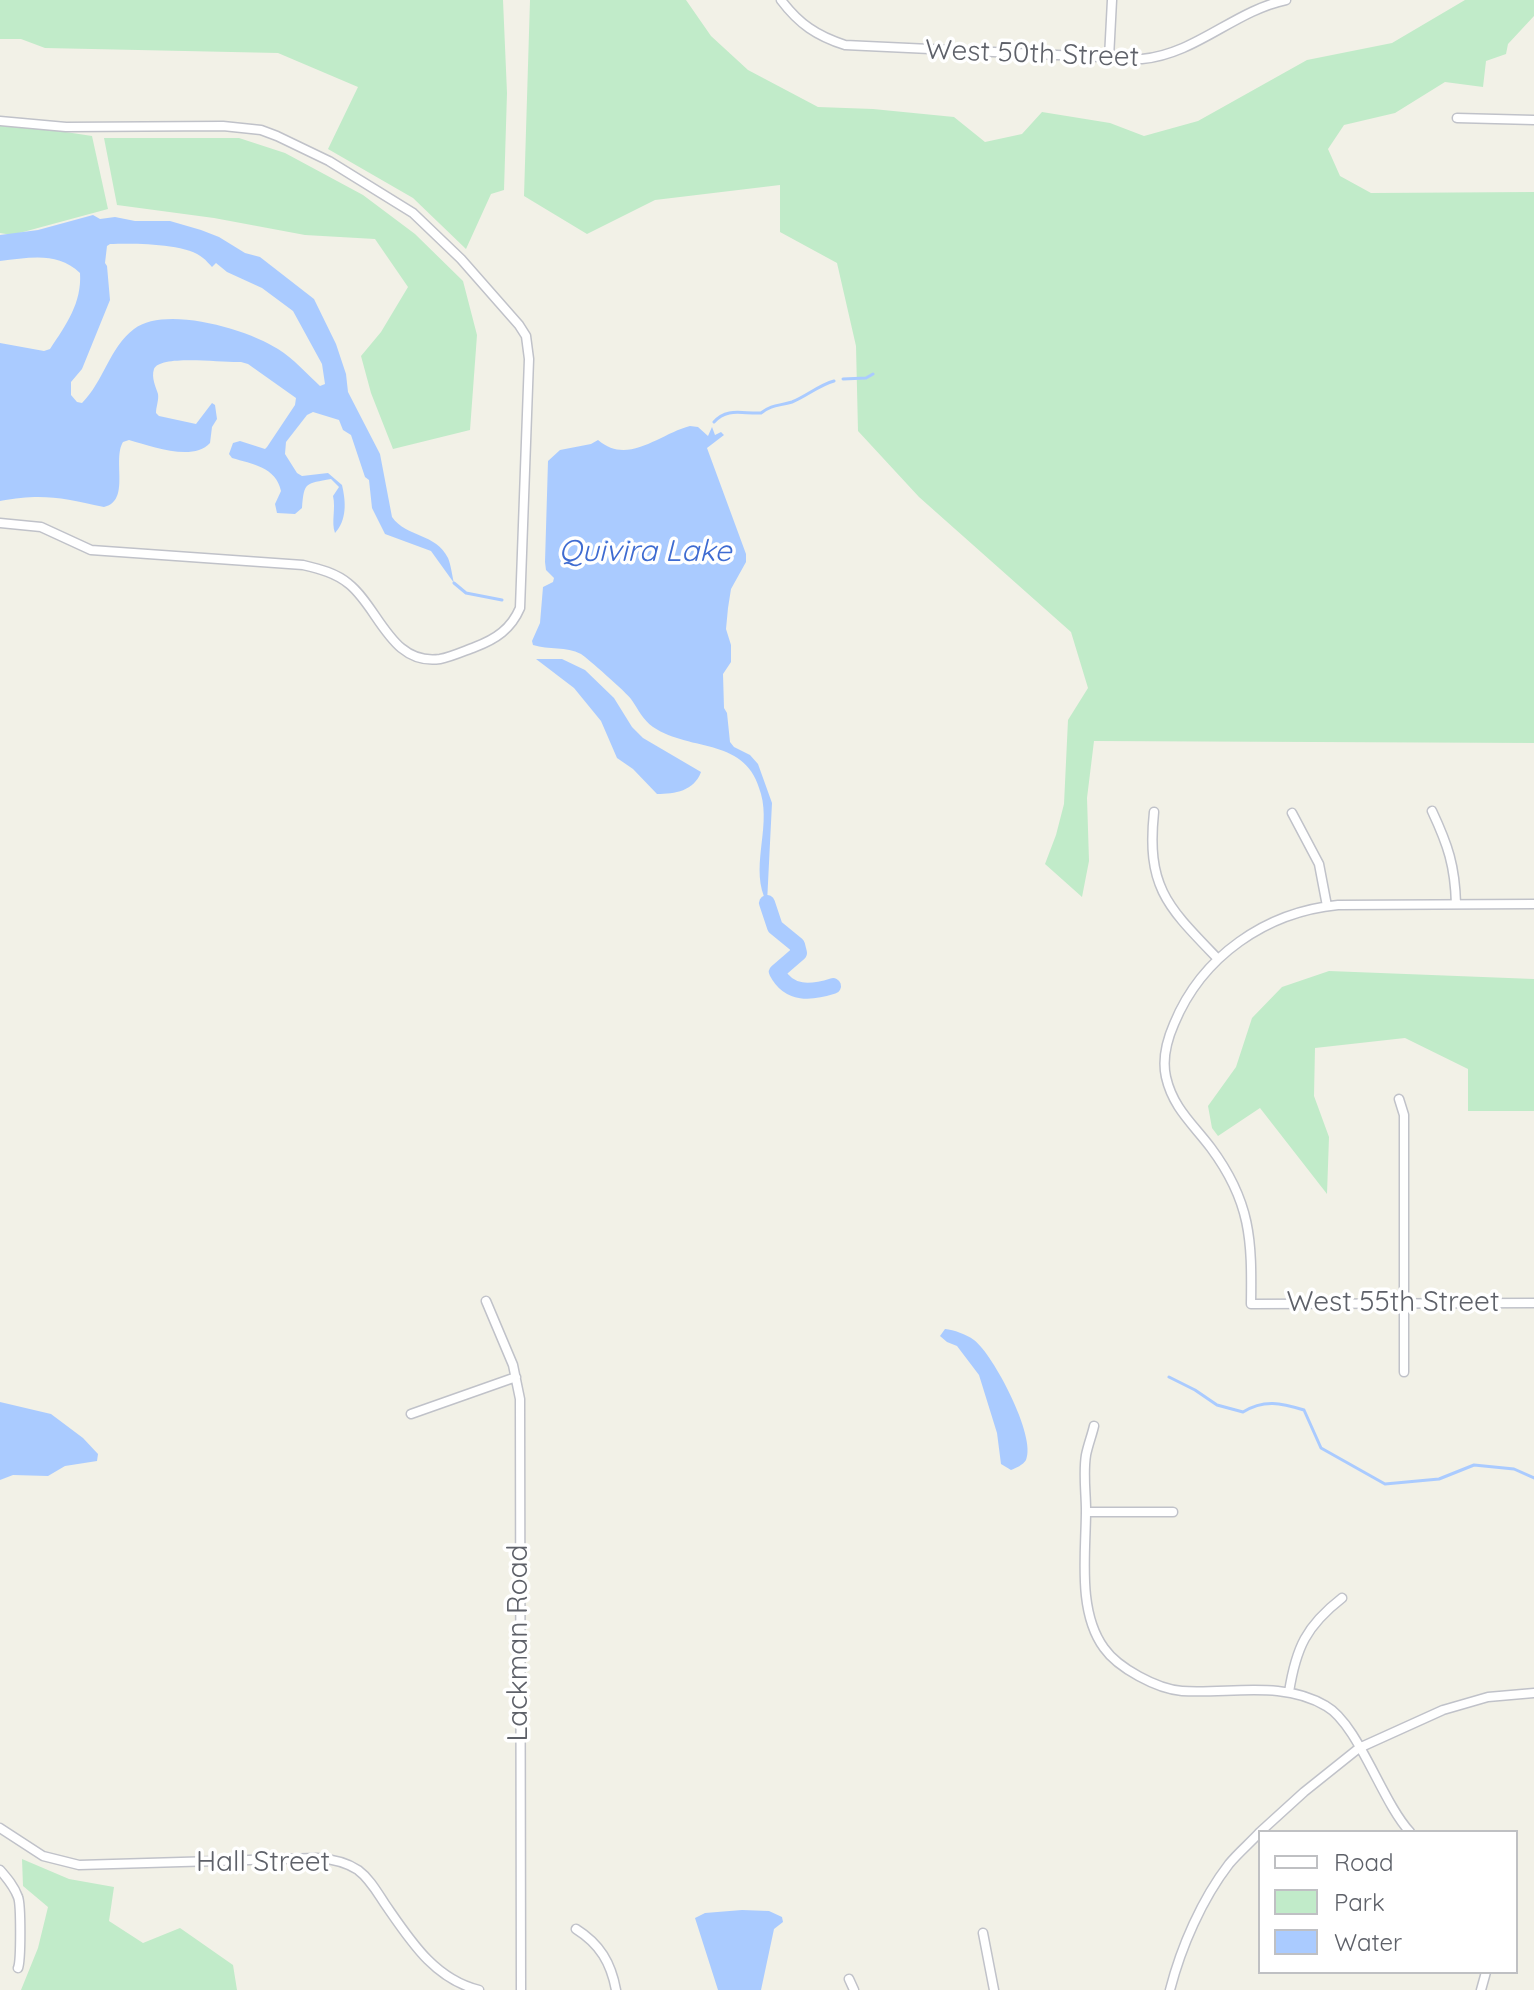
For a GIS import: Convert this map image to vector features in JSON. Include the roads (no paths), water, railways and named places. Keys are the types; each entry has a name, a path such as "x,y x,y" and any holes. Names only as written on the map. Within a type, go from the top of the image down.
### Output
{"street":[{"name":"West 50th Street","path":"781,0 817,35 845,45 1142,59 1174,54 1250,12 1286,0"},
{"path":"1109,58 1112,0"},
{"path":"1457,118 1534,120"},
{"path":"0,121 66,127 223,126 261,130 277,136 329,161 413,213 461,259 499,302 526,336 529,359 520,608 510,627 489,642 440,659 411,655 398,646 361,595 348,583 321,569 303,565 91,550 41,527 0,523"},
{"path":"1432,811 1452,858 1456,904"},
{"path":"1154,812 1150,847 1156,879 1169,904 1218,959 1238,941 1276,921 1314,907 1534,904"},
{"path":"1292,813 1319,864 1327,906"},
{"name":"West 55th Street","path":"1218,959 1184,998 1167,1040 1165,1075 1173,1101 1226,1169 1247,1214 1252,1255 1251,1304 1534,1303"},
{"path":"1399,1099 1404,1115 1404,1372"},
{"name":"Lackman Road","path":"486,1301 513,1365 520,1399 521,1990"},
{"path":"411,1414 516,1377"},
{"path":"1094,1426 1086,1457 1086,1592 1093,1626 1104,1649 1151,1683 1180,1691 1289,1692 1307,1696 1330,1708 1359,1748 1388,1801 1409,1830"},
{"path":"1086,1512 1173,1512"},
{"path":"1289,1692 1300,1646 1323,1613 1342,1598"},
{"path":"1262,1830 1359,1748 1443,1710 1488,1697 1534,1693"},
{"name":"Hall Street","path":"0,1828 43,1856 79,1865 317,1858 347,1864 371,1883 416,1949 428,1961 460,1984 479,1990"},
{"path":"1170,1990 1177,1961 1193,1924 1228,1865 1258,1834"},
{"path":"0,1870 14,1886 20,1900 18,1925 21,1961 18,1968"},
{"path":"576,1929 601,1950 612,1970 616,1990"},
{"path":"983,1933 994,1990"},
{"path":"849,1979 854,1990"}],"water":[{"path":"93,215 100,219 115,217 135,221 170,221 219,237 245,253 260,257 314,299 336,344 346,374 348,392 380,454 392,517 405,529 443,550 454,583 431,551 385,534 372,508 369,480 365,477 351,435 343,430 339,420 313,412 307,415 286,442 285,454 302,476 328,473 342,485 344,510 339,528 335,533 333,496 339,487 331,479 308,485 302,508 295,514 277,513 275,504 281,491 274,477 262,468 232,458 229,454 233,443 240,441 265,449 295,405 296,398 241,362 180,360 159,364 154,369 153,379 158,396 156,413 159,416 196,424 212,403 215,405 217,419 212,427 210,443 203,449 183,452 129,440 123,442 119,459 119,489 112,503 104,507 41,497 0,501 0,343 44,351 50,349 72,313 80,284 80,273 62,261 42,258 0,261 0,235 38,230","holes":["110,244 185,249 203,258 212,267 216,263 227,272 262,288 293,311 322,364 325,384 320,386 284,353 247,334 206,322 165,319 148,322 125,337 90,394 82,403 77,402 71,395 71,382 82,369 110,300 105,263"]},
{"name":"Quivira Lake","path":"690,426 698,427 708,436 712,427 715,435 721,432 724,435 707,448 746,554 746,562 731,589 728,608 726,629 731,645 731,662 723,674 724,708 730,742 758,764 772,803 767,903 760,877 764,821 761,794 754,776 744,763 716,748 668,735 653,727 628,695 581,654 533,645 532,641 540,623 543,587 553,582 554,578 546,570 545,562 548,461 560,450 598,440 609,447 632,449"},
{"path":"536,659 562,659 585,670 614,698 632,727 643,738 701,772 698,778 683,790 657,794 633,769 617,758 601,721 574,688"},
{"path":"945,1329 974,1340 982,1348 1011,1397 1028,1449 1026,1460 1011,1470 1001,1464 997,1433 979,1375 957,1346 940,1336"},
{"path":"0,1402 51,1414 83,1438 98,1454 97,1461 65,1466 48,1476 13,1475 0,1480"},
{"path":"769,1911 782,1917 783,1922 774,1929 761,1990 718,1990 695,1918 705,1913"}],"waterway":[{"path":"843,379 866,378 873,374"},
{"path":"714,422 724,414 761,413 834,381"},
{"path":"454,583 466,593 502,600"},
{"path":"767,903 775,927 797,945 799,953 777,972 782,979 801,990 833,986"},
{"path":"1169,1377 1217,1405 1243,1412 1258,1405 1273,1404 1304,1410 1321,1448 1385,1484 1439,1479 1474,1465 1514,1469 1534,1478"}]}
